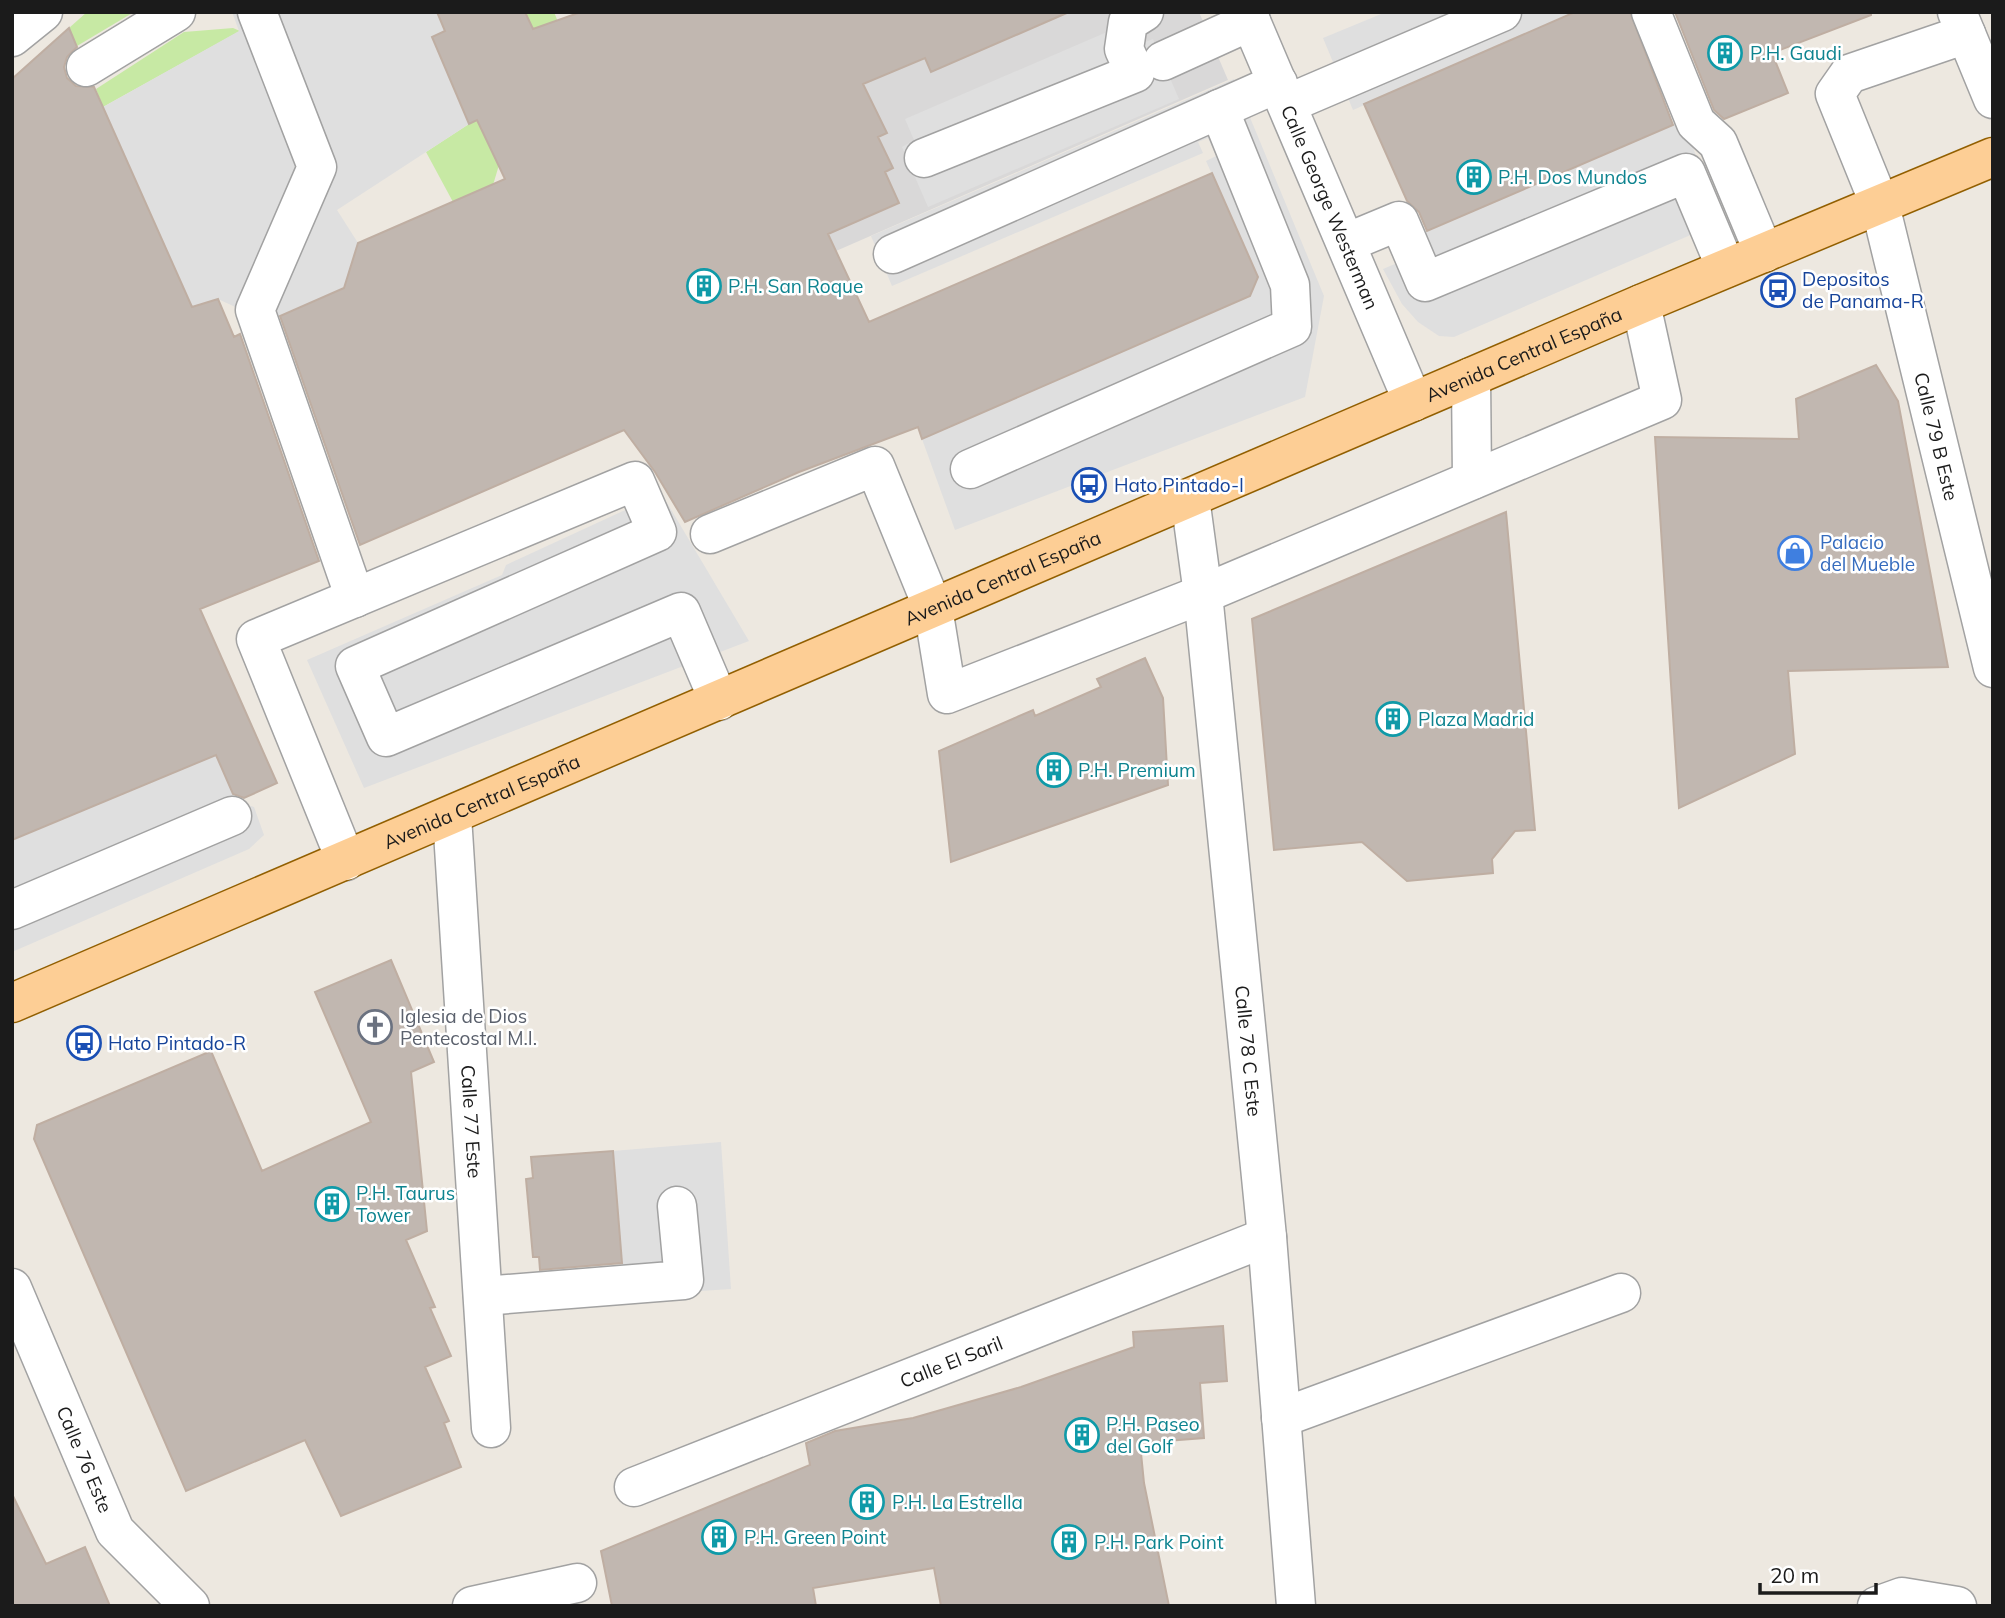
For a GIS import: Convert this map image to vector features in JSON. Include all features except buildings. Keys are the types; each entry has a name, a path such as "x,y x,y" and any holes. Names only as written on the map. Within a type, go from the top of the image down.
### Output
{"main road":[{"name":"Avenida Central España","path":"12,1003 1641,304 1993,157"}],"street":[{"path":"12,37 43,12"},
{"path":"86,67 176,12"},
{"path":"257,12 317,167 255,310 355,598"},
{"path":"924,158 1135,73 1125,49 1128,22 1144,12"},
{"path":"893,254 1219,109 1282,93 1502,12"},
{"path":"1651,12 1696,123 1718,143 1764,253"},
{"path":"1163,61 1249,17"},
{"name":"Calle George Westerman","path":"1249,17 1413,402"},
{"path":"1961,23 1993,99"},
{"name":"Calle 79 B Este","path":"1961,23 1849,74 1835,94 1880,205 1993,668"},
{"path":"970,468 1292,327 1290,285 1219,109"},
{"path":"1346,243 1399,221 1425,282 1686,173 1726,268"},
{"path":"710,534 875,466 933,608 947,695 1203,594 1662,400 1641,304"},
{"path":"1471,377 1472,481"},
{"path":"346,861 256,639 635,481 657,533 355,666 386,737 681,612 719,701"},
{"name":"Calle 78 C Este","path":"1191,498 1203,594 1267,1237 1296,1606"},
{"path":"12,910 232,816"},
{"name":"Calle 77 Este","path":"452,816 491,1428"},
{"path":"483,1296 684,1280 677,1206"},
{"name":"Calle El Saril","path":"634,1487 1267,1237"},
{"name":"Calle 76 Este","path":"12,1288 115,1531 190,1606"},
{"path":"1281,1418 1621,1293"},
{"path":"472,1606 578,1583"},
{"path":"1877,1606 1902,1597 1957,1606"}],"shaded area":[{"path":"232,12 437,12 445,31 432,37 469,124 337,210 358,243 344,288 268,322 218,299 192,307 103,107 239,31"},
{"path":"754,12 1199,12 1228,80 836,251 757,67"},
{"path":"1386,12 1575,12 1353,110 1323,38"},
{"path":"1107,32 1105,44 1109,57 1153,39 1179,99 928,207 902,147 914,140 905,119"},
{"path":"1234,79 1324,296 1305,397 955,530 922,439 1250,296 1258,277 1206,161 1216,156 1208,138 1198,142 1203,153 892,286 871,236"},
{"path":"1682,121 1723,221 1454,337 1439,336 1418,322 1402,304 1383,269 1402,261 1421,234"},
{"path":"663,496 749,641 364,788 307,660 502,575 506,565 623,511"},
{"path":"216,755 236,801 254,807 264,835 249,849 12,952 12,840"},
{"path":"721,1142 731,1289 625,1296 613,1151"}],"green space":[{"path":"87,12 134,12 77,46 69,28"},
{"path":"525,12 554,12 599,124 499,165 493,185 453,202 426,152 469,124 556,87"},
{"path":"233,28 240,31 103,107 96,89 184,32"}],"place":[{"name":"P.H. Gaudi","path":"1725,53"},
{"name":"P.H. Dos Mundos","path":"1474,177"},
{"name":"P.H. San Roque","path":"704,286"},
{"name":"Depositos de Panama-R","path":"1778,290"},
{"name":"Hato Pintado-I","path":"1089,485"},
{"name":"Palacio del Mueble","path":"1795,553"},
{"name":"Plaza Madrid","path":"1393,719"},
{"name":"P.H. Premium","path":"1054,770"},
{"name":"Iglesia de Dios Pentecostal M.I.","path":"375,1027"},
{"name":"Hato Pintado-R","path":"84,1043"},
{"name":"P.H. Taurus Tower","path":"332,1204"},
{"name":"P.H. Paseo del Golf","path":"1082,1435"},
{"name":"P.H. La Estrella","path":"867,1502"},
{"name":"P.H. Green Point","path":"719,1537"},
{"name":"P.H. Park Point","path":"1069,1542"}]}
